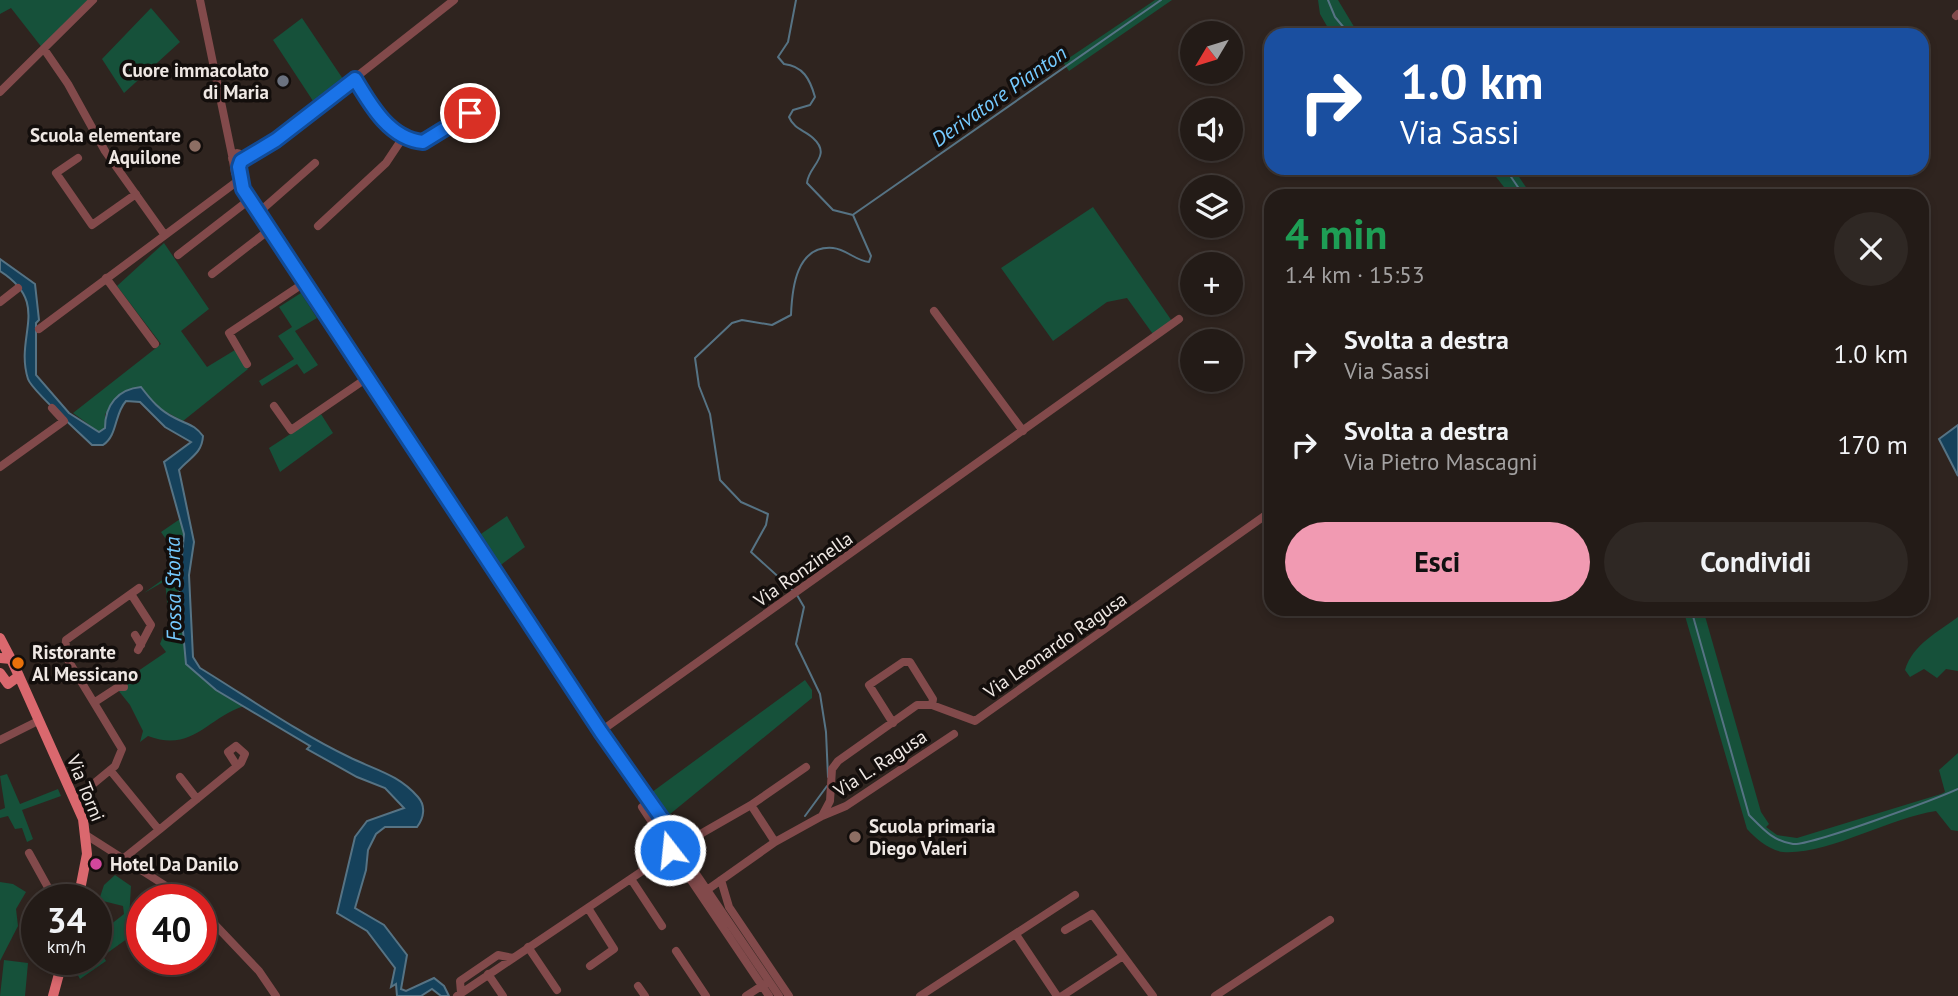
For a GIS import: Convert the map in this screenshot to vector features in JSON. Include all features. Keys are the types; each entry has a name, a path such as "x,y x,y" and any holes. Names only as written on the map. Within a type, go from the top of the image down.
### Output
{"main road":[{"name":"Via Torni","path":"0,638 5,658 19,676 75,799 86,835 83,884"},
{"path":"0,673 8,684 26,694"},
{"path":"8,684 19,676"},
{"path":"53,996 59,975"}],"street":[{"path":"0,92 93,0"},
{"path":"201,0 230,139 243,189 249,200 666,829 673,849 688,862 707,890 765,984 769,996"},
{"path":"39,329 164,234 238,162 254,156 454,0"},
{"path":"44,49 68,84 105,151 164,234"},
{"path":"355,79 390,128 402,139 423,142 484,104"},
{"path":"318,226 384,165 402,139"},
{"path":"78,158 56,173 92,225 136,194"},
{"path":"258,214 315,163"},
{"path":"178,255 249,200"},
{"path":"212,274 269,230"},
{"path":"106,278 155,344"},
{"path":"247,364 229,333 304,283"},
{"path":"0,302 18,288"},
{"path":"934,311 1023,431"},
{"name":"Via Ronzinella","path":"601,732 1179,319"},
{"path":"274,406 291,430 367,377"},
{"path":"0,467 64,421 52,408"},
{"name":"Via Leonardo Ragusa","path":"932,705 975,721 1264,516"},
{"path":"75,799 120,760 121,746 65,655 66,640 139,588"},
{"path":"131,594 151,625 140,647 135,635"},
{"name":"Via L. Ragusa","path":"893,723 869,685 903,662 910,662 933,699 932,705"},
{"path":"95,702 118,687 124,687"},
{"path":"707,890 775,842 822,816 830,801 832,769 838,761 917,705 932,705"},
{"path":"0,740 38,721"},
{"name":"Via L. Ragusa","path":"822,816 846,806 954,734"},
{"path":"124,858 237,766"},
{"name":"Via L. Ragusa","path":"690,840 751,805 806,767"},
{"path":"110,770 159,830"},
{"path":"180,777 197,799"},
{"path":"649,803 642,807 765,984 779,996"},
{"path":"751,805 775,842"},
{"path":"86,835 164,884"},
{"path":"459,995 673,849"},
{"path":"29,853 46,884"},
{"path":"631,879 662,926"},
{"path":"721,880 730,906 789,996"},
{"path":"920,996 1075,895"},
{"path":"588,908 614,949 590,966"},
{"path":"1065,930 1092,914 1153,996"},
{"path":"1215,996 1330,920"},
{"path":"217,927 259,971 276,996"},
{"path":"1017,936 1059,996 1123,956"},
{"path":"528,947 557,990"},
{"path":"676,951 706,996"},
{"path":"459,995 460,981 498,955 513,958"},
{"path":"488,974 503,996"},
{"path":"746,996 765,984"},
{"path":"638,986 645,996"}],"green space":[{"path":"0,0 88,0 43,49 11,8 0,14"},
{"path":"1155,0 1172,0 1069,71 1063,62"},
{"path":"1318,0 1338,0 1355,28 1328,28 1320,14"},
{"path":"151,8 180,42 124,93 102,59"},
{"path":"302,18 343,79 313,101 273,40"},
{"path":"1494,175 1518,175 1527,189 1506,189"},
{"path":"1093,207 1174,324 1155,337 1127,298 1107,302 1053,341 1001,268"},
{"path":"164,243 209,309 181,331 207,367 235,350 248,369 183,421 157,407 141,387 105,414 105,428 99,432 73,413 161,344 117,286"},
{"path":"301,293 317,318 295,331 318,365 304,374 297,364 262,386 259,381 294,359 278,336 292,327 279,307"},
{"path":"321,414 333,433 280,472 269,448"},
{"path":"507,516 525,547 498,567 478,536"},
{"path":"180,519 184,534 179,587 186,664 216,690 244,706 188,737 163,740 148,736 140,742 143,731 130,705 118,690 119,684 166,652 160,644 169,621 165,581 144,593 165,578 170,545 161,532"},
{"path":"1685,616 1705,616 1761,812 1769,824 1766,827 1777,835 1797,838 1941,794 1945,792 1939,770 1958,753 1958,831 1951,830 1936,811 1819,848 1783,852 1758,840 1747,829"},
{"path":"1958,617 1958,671 1946,669 1937,678 1924,669 1910,677 1905,670 1914,653 1927,639"},
{"path":"805,680 812,690 812,698 664,819 648,795"},
{"path":"7,774 20,804 58,789 61,796 22,810 33,839 27,842 22,828 15,829 8,816 0,818 0,810 5,808 0,776"},
{"path":"115,875 128,884 126,940 112,950 112,923 124,914 123,906 112,903 112,884 105,884"},
{"path":"0,882 13,884 21,889 21,900 16,909 18,926 0,961"},
{"path":"4,960 21,962 21,975 27,975 25,996 0,996"}],"water":[{"path":"0,259 35,284 39,320 36,323 36,375 69,413 99,432 105,428 107,412 114,400 126,391 141,387 160,409 194,427 203,436 198,452 179,470 194,542 189,575 193,657 200,668 273,714 311,737 394,778 418,797 423,812 417,827 385,827 376,834 368,850 366,870 355,908 384,925 407,955 401,989 406,991 434,978 444,986 449,996 441,996 432,989 421,996 397,996 396,984 391,987 395,968 367,931 337,913 355,837 367,821 404,808 385,788 357,777 307,749 310,746 216,690 186,664 179,587 184,534 164,462 191,442 165,427 140,402 126,401 119,412 111,436 103,445 92,445 57,412 28,379 25,348 28,308 16,283 0,271"},
{"path":"1958,425 1958,476 1939,439"}],"waterway":[{"path":"794,591 751,552 766,525 768,514 741,502 720,480 710,414 699,386 695,358 732,323 742,320 772,325 791,315 798,271 811,254 821,249 833,248 864,261 869,262 871,256 853,215 833,210 807,183 821,150 819,144 796,127 789,117 793,110 810,105 815,97 805,74 796,67 784,64 778,57 788,42 796,0"},
{"name":"Derivatore Pianton","path":"854,214 1161,0"},
{"path":"1328,0 1335,17 1344,28"},
{"path":"1510,175 1519,189"},
{"path":"797,595 804,607 796,644 820,694 826,732 828,777"},
{"path":"1693,616 1749,815 1774,837 1793,844 1804,843 1874,821 1958,789"},
{"path":"805,816 827,786"}],"place":[{"name":"Cuore immacolato di Maria","path":"283,81"},
{"name":"Scuola elementare Aquilone","path":"195,146"},
{"name":"Ristorante Al Messicano","path":"18,663"},
{"name":"Scuola primaria Diego Valeri","path":"855,837"},
{"name":"Hotel Da Danilo","path":"96,864"}],"route":[{"path":"470,113 423,142 402,139 390,128 355,79 254,156 241,161 239,167 243,189 601,732 666,829 677,840 671,843 670,850"}],"water label":[{"name":"Fossa Storta","path":"173,589"}]}
